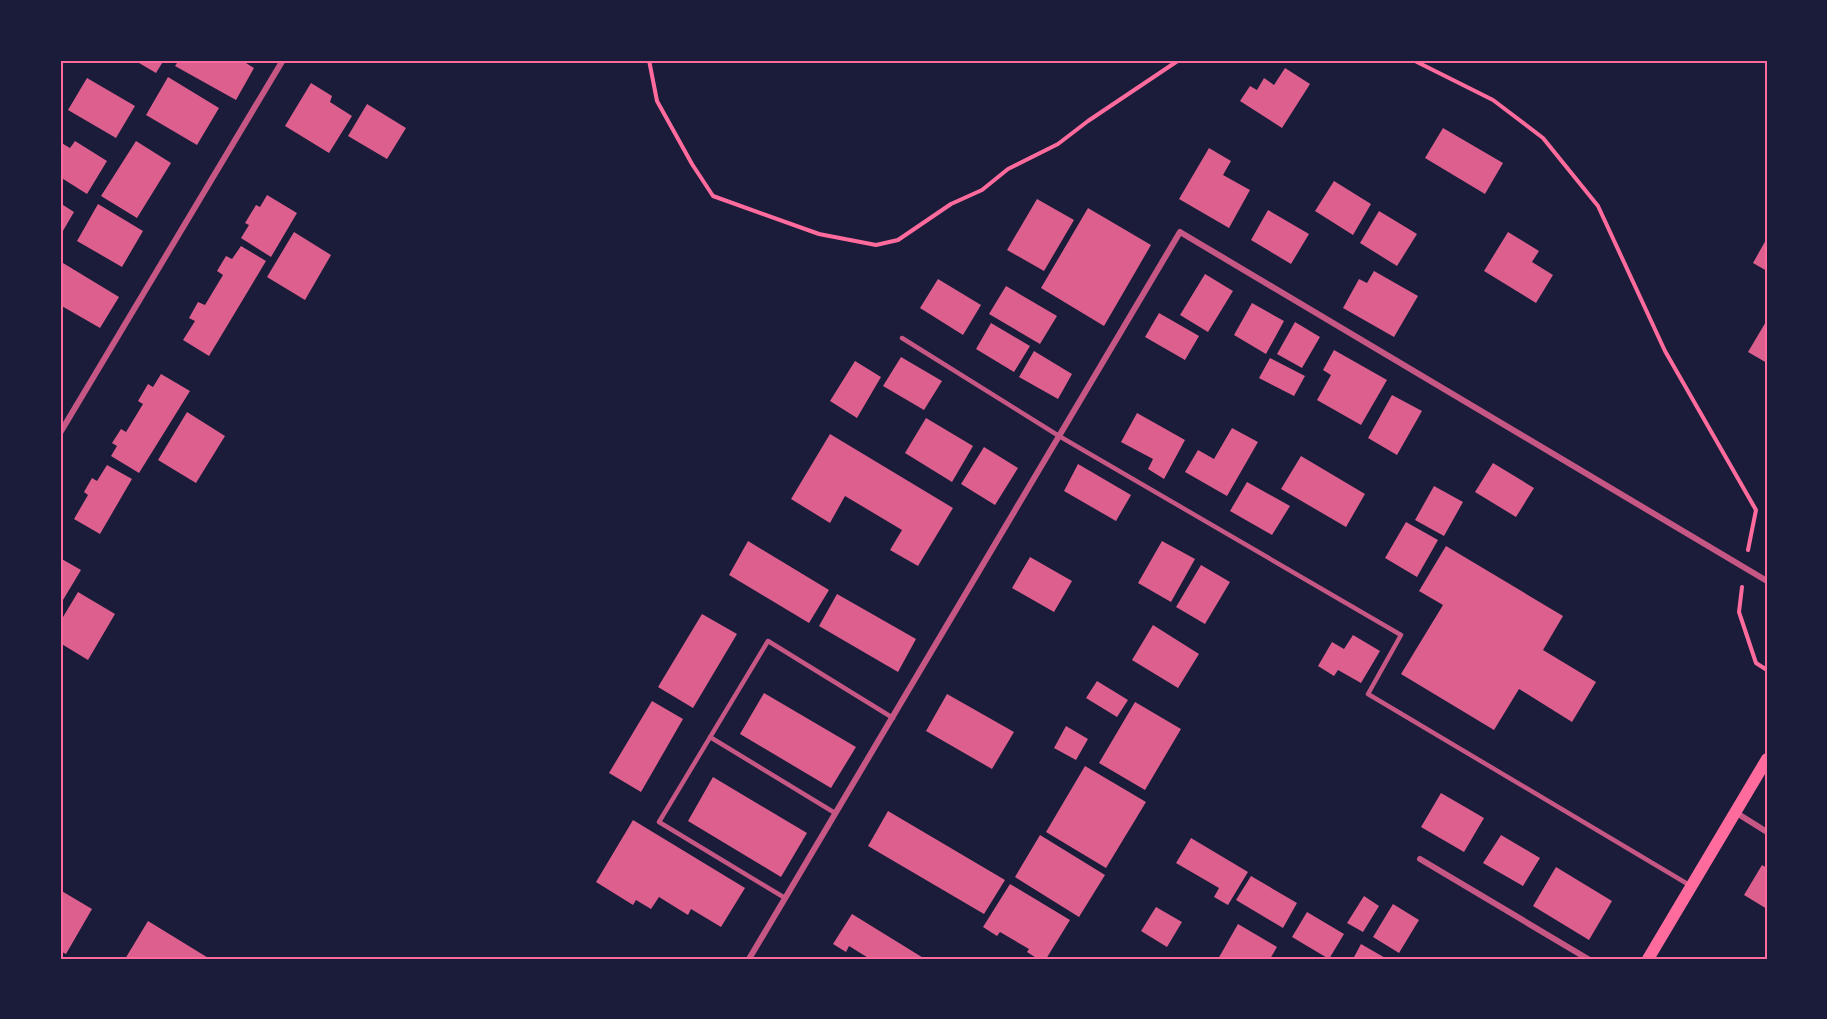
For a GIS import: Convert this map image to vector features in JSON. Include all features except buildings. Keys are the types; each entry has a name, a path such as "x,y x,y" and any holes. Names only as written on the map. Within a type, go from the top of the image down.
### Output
{"main road":[{"path":"1648,959 1767,759"}],"street":[{"path":"60,433 284,60"},
{"path":"748,959 1180,232 1767,580"},
{"path":"1735,812 1767,832"},
{"path":"1420,859 1588,959"}],"lane":[{"path":"902,338 1059,436 1401,635 1368,694 1691,886"},
{"path":"785,898 659,822 768,641 892,718"},
{"path":"710,737 836,813"}],"path":[{"path":"649,60 657,101 713,196 819,234 876,245 898,240 951,204 982,190 1008,170 1058,144 1179,60"},
{"path":"1413,60 1493,100 1542,138 1598,206 1665,351 1756,510 1747,555"},
{"path":"1743,578 1739,612 1756,663 1767,670"}]}
